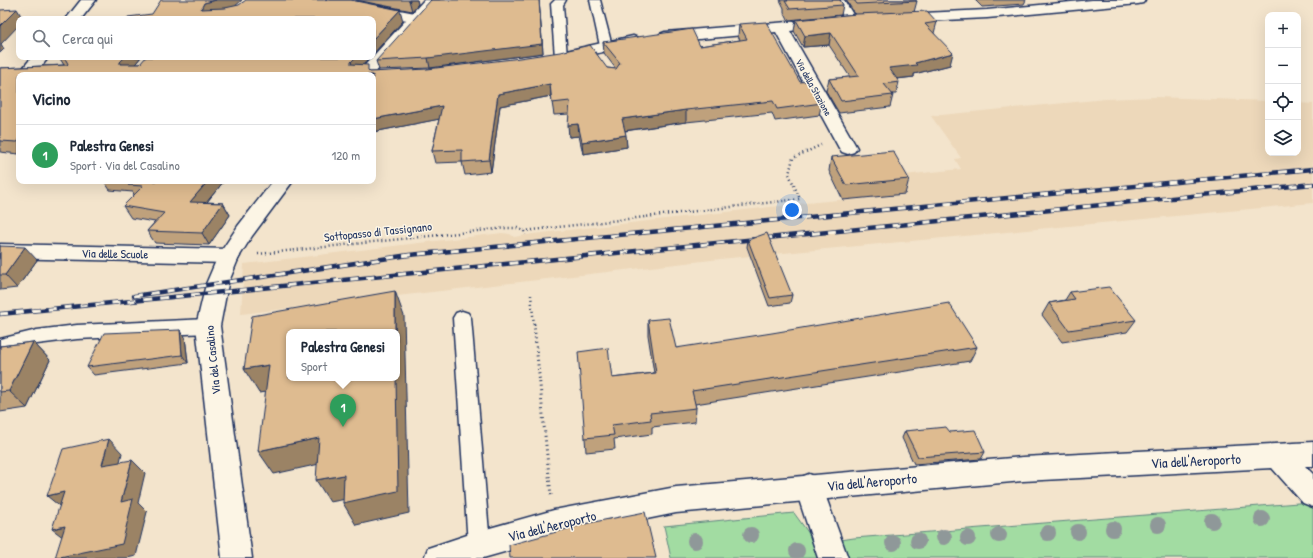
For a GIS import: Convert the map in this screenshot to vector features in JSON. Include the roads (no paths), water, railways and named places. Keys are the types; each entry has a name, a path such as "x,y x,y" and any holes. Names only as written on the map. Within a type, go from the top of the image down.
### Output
{"street":[{"path":"76,16 89,0"},
{"path":"333,0 341,3 416,17"},
{"path":"367,72 432,0"},
{"path":"972,0 987,14"},
{"path":"891,19 987,14 1080,3 1138,0"},
{"path":"546,59 600,51 659,38 856,20"},
{"name":"Via della Stazione","path":"780,26 845,141"},
{"path":"29,72 39,60"},
{"name":"Via del Casalino","path":"237,558 208,326 217,284 229,256 245,231 281,184"},
{"name":"Via delle Scuole","path":"0,250 229,256"},
{"name":"Via dell'Aeroporto","path":"439,558 554,524 676,500 809,487 1023,470 1313,454"},
{"path":"1279,457 1313,494"},
{"path":"809,487 833,558"}],"lane":[{"path":"561,0 557,4 561,57"},
{"path":"595,0 600,51"},
{"path":"839,0 856,20"},
{"path":"462,318 479,545"},
{"path":"0,346 37,337 77,332 208,326"}],"railway":[{"path":"134,296 409,255 1313,169"},
{"path":"0,314 1313,184"}],"place":[{"name":"Palestra Genesi","path":"343,427"}]}
